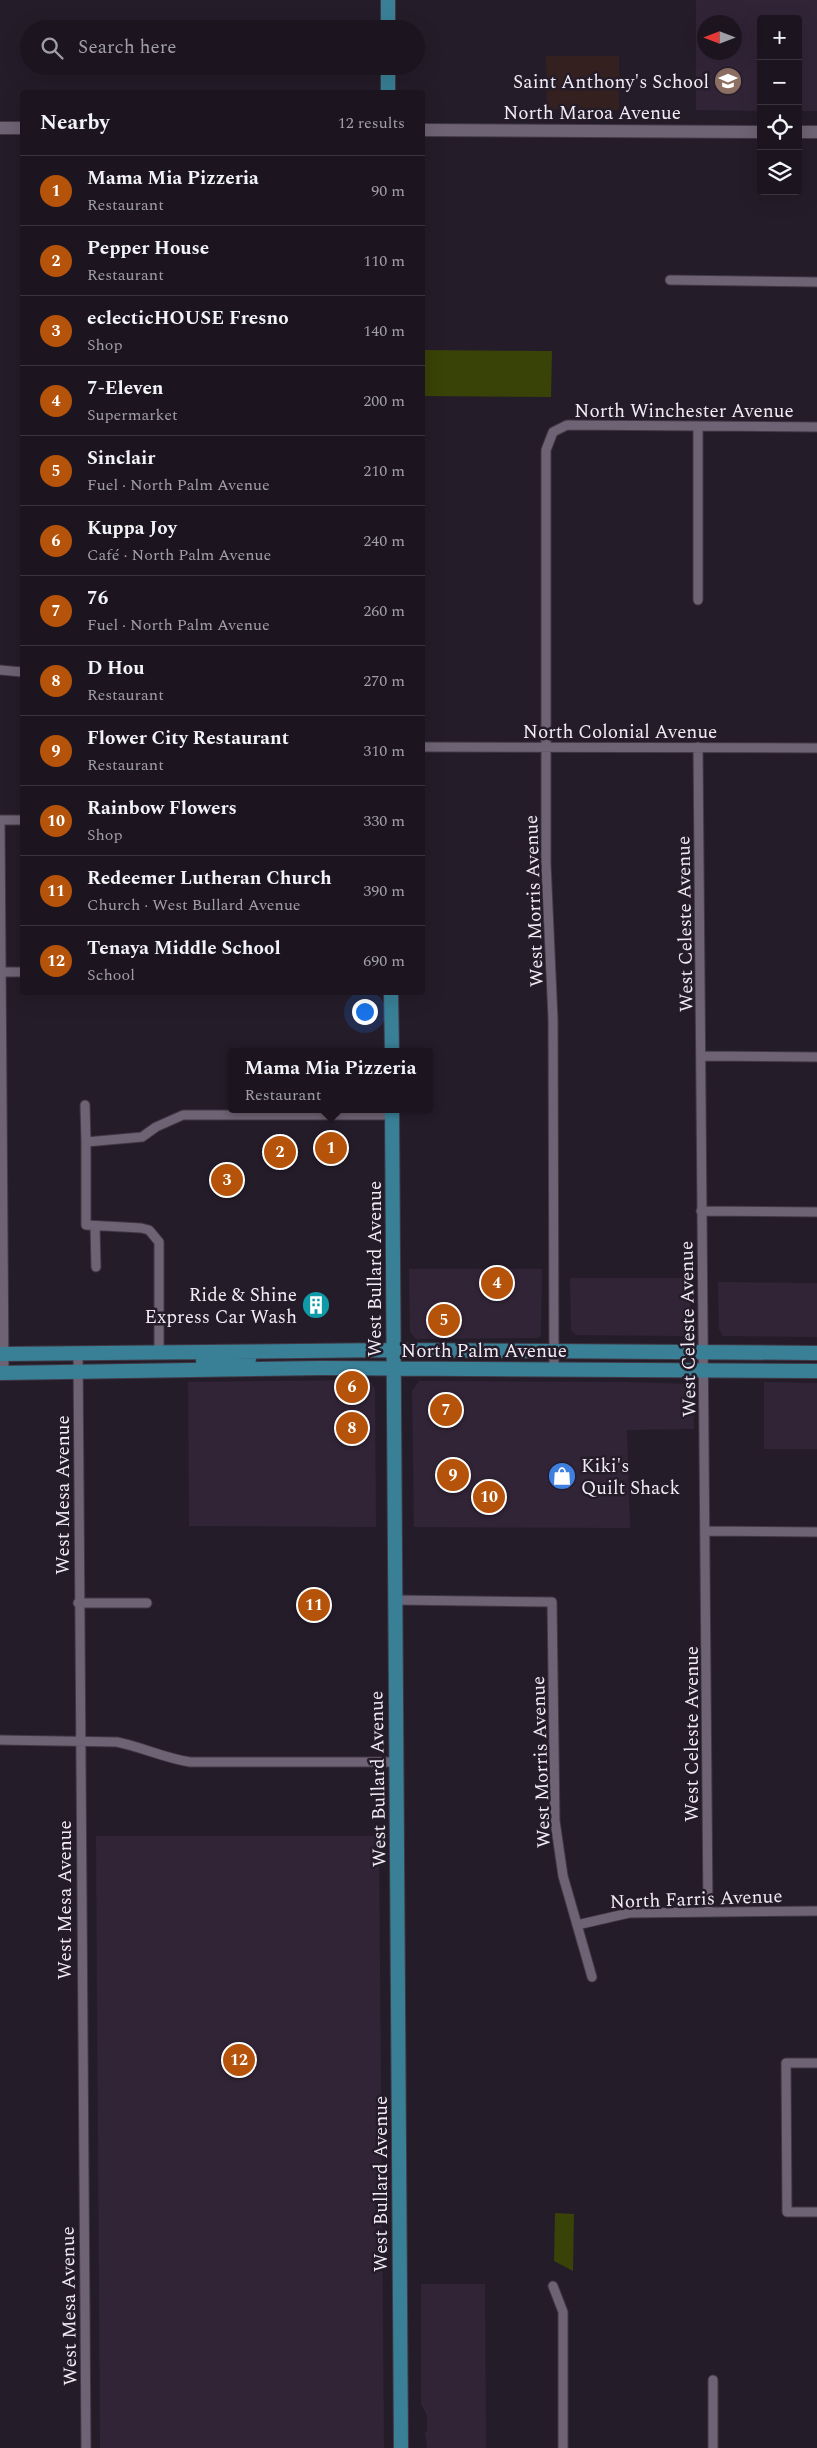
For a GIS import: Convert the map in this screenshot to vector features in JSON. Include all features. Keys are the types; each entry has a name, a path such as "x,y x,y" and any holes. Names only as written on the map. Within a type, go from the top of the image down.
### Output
{"main road":[{"path":"388,0 388,20"},
{"path":"388,75 388,90"},
{"path":"0,128 20,128"},
{"name":"North Maroa Avenue","path":"425,130 757,132"},
{"path":"802,132 817,132"},
{"path":"391,995 392,1048"},
{"name":"West Bullard Avenue","path":"392,1113 401,2448"},
{"path":"148,1371 188,1361 248,1359 254,1350"},
{"name":"North Palm Avenue","path":"2,1354 254,1350 817,1353"},
{"name":"North Palm Avenue","path":"2,1373 393,1368 817,1371"}],"street":[{"path":"670,280 817,282"},
{"name":"North Winchester Avenue","path":"553,432 568,425 817,427"},
{"path":"698,426 698,600"},
{"name":"West Morris Avenue","path":"553,432 546,450 546,863 553,1019 554,1369"},
{"path":"0,670 20,672"},
{"name":"North Colonial Avenue","path":"425,747 817,748"},
{"name":"West Celeste Avenue","path":"698,747 708,1911"},
{"path":"2,1373 0,820 20,820"},
{"path":"1,972 20,972"},
{"path":"701,1056 817,1057"},
{"path":"85,1105 86,1225 141,1228 149,1230 156,1235 159,1253 159,1351"},
{"path":"86,1142 142,1137 156,1127 183,1115 322,1113"},
{"path":"701,1211 817,1212"},
{"path":"95,1226 96,1267"},
{"name":"West Mesa Avenue","path":"78,1353 78,1603 86,2448"},
{"path":"706,1532 817,1532"},
{"name":"West Morris Avenue","path":"394,1600 552,1602 555,1821 563,1876 592,1977"},
{"path":"78,1603 148,1603"},
{"path":"0,1740 80,1740 124,1743 158,1756 190,1762 396,1762"},
{"name":"North Farris Avenue","path":"577,1925 629,1914 708,1911 817,1911"},
{"path":"817,2063 786,2063 787,2212 817,2212"},
{"path":"553,2286 563,2312 563,2448"},
{"path":"712,2380 713,2448"}],"shaded area":[{"name":"Saint Anthony's School","path":"696,0 817,0 817,111 802,111 802,15 757,15 757,111 696,110"},
{"path":"546,56 619,56 619,110 547,109"},
{"path":"409,1269 542,1269 541,1336 537,1338 416,1339 410,1332"},
{"path":"570,1278 690,1278 691,1330 685,1336 576,1335 571,1330"},
{"path":"718,1282 817,1283 817,1337 723,1336 719,1329"},
{"path":"366,1380 372,1383 375,1389 376,1527 189,1526 188,1382"},
{"path":"419,1381 689,1384 693,1390 694,1429 627,1430 630,1528 414,1527 412,1391"},
{"path":"764,1382 817,1383 817,1449 764,1449"},
{"path":"96,1836 379,1836 384,2448 100,2448"},
{"path":"421,2284 485,2284 486,2448 427,2448 425,2432 427,2432 427,2415 421,2404"}],"green space":[{"path":"425,350 552,351 551,397 425,396"},
{"path":"555,2213 574,2214 573,2271 554,2261"}],"place":[{"name":"Saint Anthony's School","path":"728,81"},
{"name":"Mama Mia Pizzeria","path":"331,1148"},
{"name":"Pepper House","path":"280,1152"},
{"name":"eclecticHOUSE Fresno","path":"227,1180"},
{"name":"7-Eleven","path":"497,1283"},
{"name":"Ride & Shine Express Car Wash","path":"316,1305"},
{"name":"Sinclair","path":"444,1320"},
{"name":"Kuppa Joy","path":"352,1387"},
{"name":"76","path":"446,1410"},
{"name":"D Hou","path":"352,1428"},
{"name":"Flower City Restaurant","path":"453,1475"},
{"name":"Kiki's Quilt Shack","path":"562,1476"},
{"name":"Rainbow Flowers","path":"489,1497"},
{"name":"Redeemer Lutheran Church","path":"314,1605"},
{"name":"Tenaya Middle School","path":"239,2060"}]}
